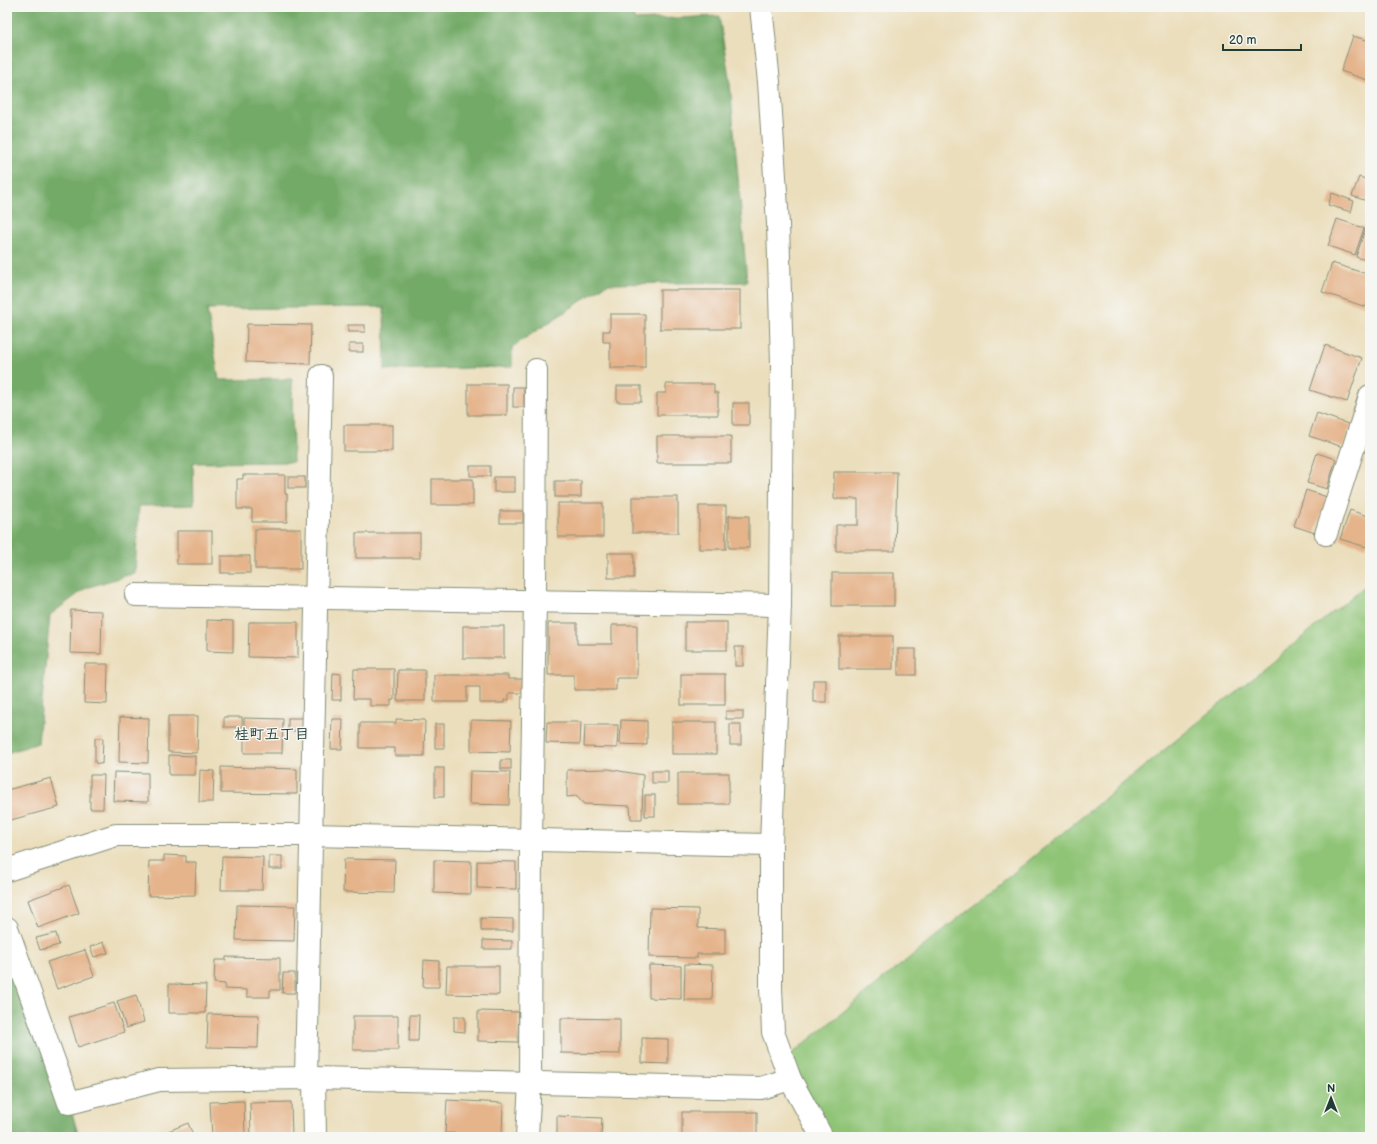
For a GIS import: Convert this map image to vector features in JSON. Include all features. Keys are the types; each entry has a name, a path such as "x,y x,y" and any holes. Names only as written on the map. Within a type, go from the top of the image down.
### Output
{"street":[{"path":"761,7 769,82 778,224 782,364 780,605 771,845 771,988 773,1032 790,1078 822,1137"},
{"path":"527,1137 530,1082 536,370"},
{"path":"315,1137 310,1078 310,834 321,376"},
{"path":"1326,534 1370,396"},
{"path":"136,595 780,605"},
{"path":"7,870 116,834 310,834 771,845"},
{"path":"7,928 69,1103 159,1080 310,1078 761,1088 790,1078"}],"green space":[{"path":"7,7 633,7 634,20 719,16 730,83 747,282 607,284 512,347 512,367 385,370 384,307 207,309 219,380 292,379 293,462 193,463 194,505 139,506 135,573 86,588 50,615 38,743 7,753"},
{"path":"1370,582 1370,1137 822,1137 783,1061"},
{"path":"7,928 69,1103 79,1137 7,1137"}],"building":[{"path":"1353,36 1370,41 1370,81 1341,71"},
{"path":"1359,177 1370,180 1370,202 1352,196"},
{"path":"1332,193 1354,201 1351,212 1328,205"},
{"path":"1337,219 1364,228 1355,255 1328,246"},
{"path":"1367,223 1370,224 1369,261 1356,257"},
{"path":"1332,263 1370,275 1370,295 1366,307 1322,292"},
{"path":"660,290 740,290 740,329 660,329"},
{"path":"610,314 645,314 645,368 610,368 610,342 603,342 603,331 610,331"},
{"path":"247,324 311,325 310,364 246,362"},
{"path":"348,325 365,325 365,332 348,332"},
{"path":"349,344 363,344 363,352 349,352"},
{"path":"1325,345 1362,358 1347,402 1310,390"},
{"path":"468,384 507,384 507,415 468,415"},
{"path":"666,384 714,384 714,393 718,393 718,415 657,415 657,393 666,393"},
{"path":"617,386 641,386 641,402 617,402"},
{"path":"513,387 524,387 524,407 513,407"},
{"path":"733,403 749,403 749,425 733,425"},
{"path":"1317,413 1351,425 1343,447 1309,436"},
{"path":"344,425 392,425 392,451 344,451"},
{"path":"657,436 731,436 731,463 657,463"},
{"path":"1317,453 1336,459 1327,489 1307,483"},
{"path":"470,466 490,466 490,476 470,476"},
{"path":"834,472 897,472 895,551 836,551 836,525 858,525 858,499 834,499"},
{"path":"243,475 285,475 287,522 252,522 252,509 237,509 237,479 243,479"},
{"path":"288,477 305,477 305,488 288,488"},
{"path":"494,477 515,477 515,492 494,492"},
{"path":"432,479 473,479 473,505 432,505"},
{"path":"555,481 581,481 581,497 555,497"},
{"path":"1306,490 1327,497 1315,533 1294,526"},
{"path":"632,497 678,497 678,533 632,533"},
{"path":"558,503 603,503 603,537 558,537"},
{"path":"699,506 726,506 726,549 699,549"},
{"path":"1350,510 1370,517 1370,536 1366,547 1340,539"},
{"path":"500,511 523,511 523,523 500,523"},
{"path":"729,516 749,516 749,548 729,548"},
{"path":"255,529 301,529 301,569 255,569"},
{"path":"177,531 212,531 212,564 177,564"},
{"path":"356,533 420,533 420,558 356,558"},
{"path":"608,553 634,553 634,578 608,578"},
{"path":"221,556 250,556 250,573 221,573"},
{"path":"832,573 894,573 894,606 832,606"},
{"path":"71,610 102,611 101,654 70,653"},
{"path":"207,620 233,621 233,652 207,651"},
{"path":"249,622 298,622 298,658 248,657"},
{"path":"685,622 727,622 727,650 685,650"},
{"path":"548,623 577,623 577,644 612,644 612,625 637,625 637,678 616,678 616,690 574,690 574,675 548,675"},
{"path":"463,626 504,626 504,658 463,658"},
{"path":"839,636 893,636 893,669 839,669"},
{"path":"735,647 743,647 743,666 735,666"},
{"path":"898,649 916,649 916,675 898,675"},
{"path":"85,664 108,664 107,704 84,703"},
{"path":"354,669 394,669 394,700 391,700 391,706 370,706 370,699 353,699"},
{"path":"398,670 425,670 425,701 397,701"},
{"path":"333,673 341,674 341,700 332,700"},
{"path":"681,674 725,674 725,705 681,705"},
{"path":"434,675 508,675 508,679 525,679 525,693 509,693 509,700 504,700 504,703 480,703 480,687 467,687 467,702 434,702"},
{"path":"813,680 826,680 826,702 813,702"},
{"path":"726,711 743,711 743,719 726,719"},
{"path":"168,716 198,716 197,753 168,752"},
{"path":"120,717 149,718 148,763 119,762"},
{"path":"224,717 242,717 242,727 224,727"},
{"path":"244,718 283,719 282,753 244,753"},
{"path":"288,718 303,718 303,731 288,731"},
{"path":"332,719 343,719 342,749 331,749"},
{"path":"396,719 425,720 424,756 395,756 395,748 360,748 360,723 396,723"},
{"path":"471,720 511,721 510,752 471,751"},
{"path":"621,720 647,721 647,745 620,744"},
{"path":"547,722 581,722 580,744 546,743"},
{"path":"672,722 716,722 716,754 672,754"},
{"path":"435,724 444,724 444,748 435,748"},
{"path":"730,724 741,724 741,745 730,745"},
{"path":"585,725 618,725 617,748 584,747"},
{"path":"95,738 103,738 102,764 95,763"},
{"path":"169,755 195,756 195,775 169,775"},
{"path":"501,760 511,760 511,769 501,769"},
{"path":"221,767 297,769 297,794 221,793"},
{"path":"435,768 444,768 444,797 435,797"},
{"path":"608,769 643,775 642,819 631,819 630,806 584,804 576,796 567,797 567,770"},
{"path":"200,770 214,771 213,802 199,802"},
{"path":"470,771 510,772 509,805 469,804"},
{"path":"652,771 668,771 668,783 652,783"},
{"path":"114,772 148,773 148,802 113,801"},
{"path":"678,773 729,773 729,804 678,804"},
{"path":"90,775 104,775 103,809 90,809"},
{"path":"51,778 59,807 7,821 7,790"},
{"path":"645,795 655,795 655,816 645,816"},
{"path":"164,855 186,856 186,862 196,862 195,895 148,896 149,861 164,861"},
{"path":"222,856 263,857 262,890 221,890"},
{"path":"269,856 282,856 282,869 269,869"},
{"path":"344,859 395,860 394,893 343,892"},
{"path":"434,860 471,861 471,894 434,893"},
{"path":"477,861 516,862 516,889 477,888"},
{"path":"69,885 79,913 38,928 28,900"},
{"path":"237,905 295,906 294,941 236,940"},
{"path":"650,908 698,909 698,928 725,929 725,954 697,954 697,958 649,957"},
{"path":"481,918 513,919 513,931 481,931"},
{"path":"56,933 59,945 40,950 36,938"},
{"path":"483,940 512,941 512,949 483,949"},
{"path":"104,942 108,953 94,957 90,947"},
{"path":"85,950 94,976 57,989 47,962"},
{"path":"226,957 280,958 280,990 270,990 270,997 247,997 247,990 225,989 225,984 214,983 215,960 226,960"},
{"path":"424,960 439,961 439,987 423,987"},
{"path":"685,964 713,965 712,1000 684,1000"},
{"path":"649,965 681,966 681,999 649,998"},
{"path":"447,966 499,966 499,995 446,994"},
{"path":"283,973 295,973 295,993 282,993"},
{"path":"169,984 206,985 205,1013 169,1013"},
{"path":"136,995 144,1022 126,1028 117,1001"},
{"path":"114,1003 124,1032 78,1047 69,1017"},
{"path":"478,1011 519,1012 518,1042 478,1041"},
{"path":"208,1014 259,1015 258,1048 207,1047"},
{"path":"410,1015 419,1015 418,1041 409,1041"},
{"path":"353,1016 398,1016 398,1050 353,1050"},
{"path":"454,1017 465,1017 465,1032 454,1031"},
{"path":"561,1018 620,1019 620,1054 561,1053"},
{"path":"642,1038 668,1039 668,1064 642,1063"},
{"path":"447,1100 503,1103 502,1135 445,1133"},
{"path":"244,1101 245,1137 212,1137 210,1102"},
{"path":"291,1102 292,1137 251,1137 250,1103"},
{"path":"682,1112 757,1112 757,1137 682,1137"},
{"path":"557,1116 602,1118 601,1137 557,1137"},
{"path":"188,1123 194,1137 154,1137"}],"district":[{"name":"桂町五丁目","path":"272,734"}]}
